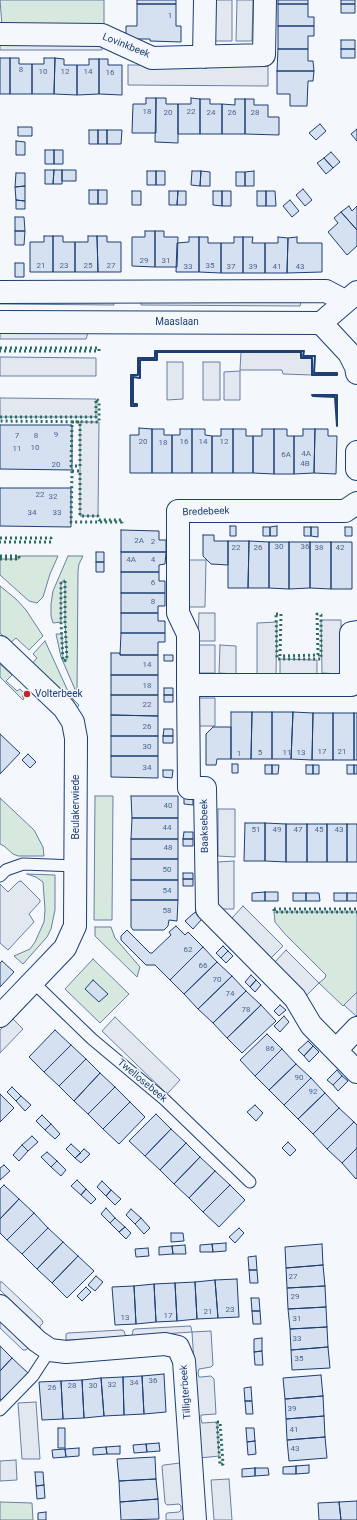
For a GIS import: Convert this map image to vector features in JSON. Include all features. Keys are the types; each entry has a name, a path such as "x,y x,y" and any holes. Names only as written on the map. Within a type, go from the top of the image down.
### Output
{"street":[{"path":"204,57 205,0"},
{"name":"Lovinkbeek","path":"0,34 102,35 152,58 264,55 265,0"},
{"path":"0,292 326,292 351,296"},
{"path":"351,296 321,323 349,352 356,367 357,373"},
{"name":"Maaslaan","path":"0,322 321,323"},
{"path":"357,452 357,469"},
{"name":"Bredebeek","path":"188,685 188,634 178,613 178,511 345,512 357,502"},
{"path":"188,685 351,685 351,633 357,632"},
{"name":"Beulakerwiede","path":"0,647 64,708 73,722 76,738 75,926 64,948 0,1016"},
{"name":"Baaksebeek","path":"188,685 189,788 205,788 207,909 295,998 311,1025 357,1072"},
{"path":"336,1050 357,1028"},
{"path":"0,1306 37,1341 50,1350"},
{"name":"Tilligterbeek","path":"50,1350 66,1352 165,1344 178,1347 184,1361 195,1520"}],"lane":[{"path":"0,876 6,870 23,864 76,866"},
{"name":"Twellosebeek","path":"33,982 92,1039 165,1100 250,1182"},
{"path":"0,1410 33,1376 50,1350"}],"shaded area":[{"path":"0,0 104,0 104,25 2,25"},
{"path":"216,0 232,0 232,41 215,41"},
{"path":"237,0 253,0 252,41 236,41"},
{"path":"0,43 102,44 102,50 0,50"},
{"path":"128,65 268,66 268,86 128,85"},
{"path":"0,298 113,298 114,305 0,304"},
{"path":"141,299 301,301 300,306 141,305"},
{"path":"0,332 88,333 86,339 0,339"},
{"path":"241,352 301,352 301,358 312,358 312,375 283,374 282,370 240,370"},
{"path":"0,357 96,358 96,376 0,376"},
{"path":"167,362 183,362 183,399 167,400"},
{"path":"203,362 220,362 220,400 203,400"},
{"path":"240,371 240,400 224,400 224,372"},
{"path":"0,398 96,399 96,417 0,417"},
{"path":"80,422 99,422 98,516 80,516"},
{"path":"19,556 58,556 50,574 43,597 37,603 29,601 0,575 0,559 19,559"},
{"path":"68,556 83,556 79,564 78,571 77,694 61,657 56,634 62,634 63,661 67,660 65,581 61,582 61,622 53,623 51,616 53,591"},
{"path":"189,560 206,560 205,607 189,607"},
{"path":"0,586 16,599 26,610 43,636 29,650 16,638 10,643 0,633"},
{"path":"199,613 215,613 215,641 198,641"},
{"path":"321,620 341,620 341,674 322,673"},
{"path":"277,622 276,674 257,674 257,623"},
{"path":"45,641 67,689 79,705 77,708 32,664 37,658 33,654"},
{"path":"199,645 215,645 215,673 198,673"},
{"path":"220,645 236,646 236,674 219,673"},
{"path":"280,659 317,660 317,678 280,678"},
{"path":"0,664 12,675 6,681 17,691 20,689 25,694 22,696 24,698 23,700 0,677"},
{"path":"199,698 215,698 215,726 199,726"},
{"path":"95,796 113,796 112,920 94,920"},
{"path":"0,798 34,830 43,847 44,856 18,856 0,844"},
{"path":"218,809 235,809 235,857 218,856"},
{"path":"234,861 234,909 218,909 218,862"},
{"path":"27,874 55,875 55,910 51,929 47,937 23,964 14,956 30,949 35,942 44,922 45,910 43,882 36,877"},
{"path":"21,881 40,900 40,902 29,914 34,922 8,950 0,943 0,884 8,892"},
{"path":"243,906 283,946 271,958 232,918"},
{"path":"274,912 357,912 357,992 343,1006 319,983 325,978 326,975 275,922"},
{"path":"95,927 111,927 115,938 140,967 137,977 95,936"},
{"path":"286,950 319,983 307,995 275,962"},
{"path":"93,959 129,994 100,1023 65,989"},
{"path":"357,992 357,1015 356,1016 344,1005"},
{"path":"115,1017 180,1080 168,1093 166,1093 102,1031"},
{"path":"12,1018 23,1029 0,1053 0,1030"},
{"path":"0,1282 2,1282 42,1320 43,1323 40,1328 0,1290"},
{"path":"0,1319 29,1347 26,1350 23,1350 0,1328"},
{"path":"190,1326 192,1332 132,1336 133,1330 135,1329"},
{"path":"124,1331 126,1337 66,1340 66,1334 68,1333"},
{"path":"211,1331 213,1365 211,1367 199,1369 198,1373 199,1377 211,1376 214,1379 216,1414 201,1415 201,1419 202,1423 217,1422 219,1456 200,1458 192,1332"},
{"path":"36,1402 40,1459 22,1459 18,1403"},
{"path":"16,1460 17,1480 0,1481 0,1461"},
{"path":"180,1463 184,1520 166,1520 167,1513 179,1512 181,1510 181,1506 179,1504 167,1505 165,1503 162,1466"},
{"path":"229,1479 232,1520 214,1520 211,1480"},
{"path":"0,1502 32,1503 33,1520 0,1520"}],"building":[{"path":"137,0 176,0 176,4 137,4"},
{"path":"278,0 308,0 308,4 278,4"},
{"path":"341,0 355,0 355,4 341,4"},
{"path":"137,4 176,4 176,26 181,26 181,42 150,41 150,39 126,39 126,26 137,26"},
{"path":"278,4 308,4 308,17 314,17 314,26 278,26"},
{"path":"341,4 355,4 355,13 341,13"},
{"path":"278,26 314,26 314,36 308,36 308,49 278,49"},
{"path":"341,40 355,40 355,49 341,49"},
{"path":"278,49 308,49 308,61 313,61 314,71 277,71"},
{"path":"341,49 355,49 355,58 341,58"},
{"path":"0,58 10,58 10,94 0,94"},
{"path":"10,58 19,58 19,64 32,64 32,94 10,94"},
{"path":"44,58 55,58 54,94 32,94 32,64 44,64"},
{"path":"55,58 64,59 64,65 77,65 77,95 54,94"},
{"path":"89,59 99,59 99,94 77,95 77,65 89,65"},
{"path":"99,59 108,59 108,65 122,65 122,95 99,94"},
{"path":"277,71 314,71 313,81 308,81 307,106 290,106 290,94 277,94"},
{"path":"146,98 156,98 156,133 132,133 133,104 146,104"},
{"path":"156,98 166,98 166,104 178,104 178,143 155,142"},
{"path":"191,98 200,99 200,134 178,134 178,104 191,104"},
{"path":"200,99 210,99 210,104 222,104 222,134 200,134"},
{"path":"235,99 245,99 245,134 222,134 222,104 235,105"},
{"path":"245,99 254,99 254,105 268,105 268,117 279,117 279,135 245,134"},
{"path":"320,124 326,131 316,140 309,133"},
{"path":"18,127 32,127 32,136 18,136"},
{"path":"357,129 357,141 351,134"},
{"path":"89,130 98,130 98,144 89,144"},
{"path":"98,130 107,130 107,144 98,144"},
{"path":"107,130 122,130 121,144 107,144"},
{"path":"16,141 25,142 25,155 16,155"},
{"path":"45,150 54,150 54,164 45,164"},
{"path":"54,150 63,150 63,164 54,164"},
{"path":"331,152 340,162 333,168 324,158"},
{"path":"324,158 333,168 326,174 317,163"},
{"path":"45,170 54,170 53,184 45,184"},
{"path":"54,170 62,170 62,184 53,184"},
{"path":"62,170 76,170 76,181 62,181"},
{"path":"147,171 156,171 156,185 147,185"},
{"path":"156,171 165,171 165,185 156,185"},
{"path":"192,171 201,171 200,186 191,185"},
{"path":"201,171 210,172 210,186 200,186"},
{"path":"254,171 254,186 245,186 245,172"},
{"path":"236,172 245,172 245,186 236,186"},
{"path":"16,173 25,173 25,186 15,187"},
{"path":"25,186 25,201 16,200 15,187"},
{"path":"303,189 312,200 305,206 296,195"},
{"path":"89,190 98,190 98,204 89,204"},
{"path":"98,190 107,190 107,204 98,204"},
{"path":"132,191 141,191 141,205 132,205"},
{"path":"169,191 178,191 177,205 169,205"},
{"path":"178,191 186,191 186,205 177,205"},
{"path":"213,191 222,191 222,206 213,205"},
{"path":"222,191 231,191 231,206 222,206"},
{"path":"257,191 266,191 266,206 257,206"},
{"path":"266,191 275,191 276,206 266,206"},
{"path":"16,200 25,201 25,209 16,209"},
{"path":"290,200 299,211 292,217 283,206"},
{"path":"349,206 352,211 357,206 357,230 341,212"},
{"path":"341,212 357,230 357,246 347,255 328,232 338,223 334,218"},
{"path":"15,217 24,217 25,231 15,231"},
{"path":"15,231 25,231 24,245 15,245"},
{"path":"145,231 155,231 155,267 132,266 132,237 145,237"},
{"path":"155,231 164,231 164,237 178,237 177,267 155,267"},
{"path":"44,236 53,236 53,272 30,272 30,242 44,242"},
{"path":"53,236 63,236 63,242 75,242 75,272 53,272"},
{"path":"88,236 97,236 98,272 75,272 75,242 88,242"},
{"path":"97,236 107,236 107,242 121,242 121,272 98,272"},
{"path":"189,237 199,237 199,272 176,272 177,243 189,242"},
{"path":"199,237 208,237 208,243 221,243 221,273 199,272"},
{"path":"234,237 243,237 243,273 221,273 221,243 234,243"},
{"path":"243,237 253,237 252,243 265,243 265,273 243,273"},
{"path":"278,237 288,238 287,273 265,273 265,243 278,243"},
{"path":"297,237 297,243 322,243 322,272 287,273 288,238"},
{"path":"15,263 24,263 24,277 15,277"},
{"path":"0,425 72,425 72,470 0,469"},
{"path":"139,428 152,429 152,473 130,473 130,435 139,435"},
{"path":"152,429 164,429 164,435 172,435 172,473 152,473"},
{"path":"180,429 192,429 192,473 172,473 172,435 180,435"},
{"path":"192,429 205,429 205,435 212,436 212,473 192,473"},
{"path":"221,429 233,429 233,473 212,473 212,436 221,436"},
{"path":"233,429 246,429 246,436 253,436 253,473 233,473"},
{"path":"262,429 274,429 274,474 253,473 253,436 262,436"},
{"path":"274,429 287,429 287,436 294,436 294,474 274,474"},
{"path":"303,429 315,429 314,473 294,474 294,436 303,436"},
{"path":"315,429 328,429 328,436 337,436 336,474 314,473"},
{"path":"0,488 71,488 71,527 0,526"},
{"path":"230,526 236,526 236,536 230,536"},
{"path":"277,526 277,536 270,536 270,527"},
{"path":"263,527 270,527 270,536 263,536"},
{"path":"304,527 311,527 311,536 304,536"},
{"path":"311,527 318,527 318,537 311,536"},
{"path":"345,527 352,527 352,536 345,536"},
{"path":"121,530 159,531 159,540 166,540 166,552 121,552"},
{"path":"203,535 214,535 214,541 228,541 228,565 211,564 203,556"},
{"path":"228,541 249,541 248,588 228,588"},
{"path":"249,541 269,542 269,588 248,588"},
{"path":"269,542 289,542 289,589 269,588"},
{"path":"289,542 310,542 310,588 289,589"},
{"path":"310,542 331,542 331,589 310,588"},
{"path":"331,542 352,542 352,589 331,589"},
{"path":"96,552 104,552 104,562 96,562"},
{"path":"121,552 166,552 165,564 159,565 159,572 121,572"},
{"path":"96,562 104,562 104,572 96,572"},
{"path":"121,572 159,572 159,581 165,581 165,593 121,593"},
{"path":"121,593 165,593 165,606 158,606 158,613 121,613"},
{"path":"121,613 158,613 158,621 165,621 165,633 121,633"},
{"path":"121,633 165,633 165,642 158,642 158,655 120,655"},
{"path":"111,653 120,653 120,655 158,655 158,675 111,675"},
{"path":"164,655 173,655 173,661 164,661"},
{"path":"111,675 158,675 158,695 111,695"},
{"path":"164,688 173,688 173,695 164,695"},
{"path":"111,695 158,695 158,716 111,715"},
{"path":"164,695 173,695 173,702 164,702"},
{"path":"231,712 252,712 251,759 231,759"},
{"path":"252,712 272,712 272,759 251,759"},
{"path":"272,712 293,712 291,759 272,759"},
{"path":"293,712 313,713 312,760 291,759"},
{"path":"313,713 333,713 333,760 312,760"},
{"path":"333,713 354,713 354,760 333,760"},
{"path":"354,713 357,713 357,760 354,760"},
{"path":"111,715 158,716 158,736 111,736"},
{"path":"213,727 231,727 231,759 217,759 216,765 206,765 206,734"},
{"path":"164,729 173,729 173,736 163,736"},
{"path":"0,734 20,753 0,774"},
{"path":"111,736 158,736 158,756 111,756"},
{"path":"163,736 173,736 173,743 163,743"},
{"path":"28,754 36,762 30,768 22,760"},
{"path":"111,756 158,756 158,778 111,777"},
{"path":"232,764 238,764 238,773 232,773"},
{"path":"265,765 272,765 272,774 265,774"},
{"path":"272,765 279,765 278,774 272,774"},
{"path":"306,765 313,765 313,774 306,774"},
{"path":"313,765 319,765 319,774 313,774"},
{"path":"347,765 354,765 354,774 347,774"},
{"path":"354,765 357,765 357,774 354,774"},
{"path":"163,770 173,770 172,778 163,777"},
{"path":"131,796 178,796 178,818 132,818"},
{"path":"184,797 193,797 193,805 184,804"},
{"path":"132,818 178,818 178,839 131,839"},
{"path":"245,823 265,823 265,861 244,861"},
{"path":"265,823 286,824 286,862 265,861"},
{"path":"286,824 307,824 307,862 286,862"},
{"path":"307,824 327,824 327,862 307,862"},
{"path":"327,824 347,824 347,862 327,862"},
{"path":"347,824 357,824 357,862 347,862"},
{"path":"184,832 193,832 193,839 183,839"},
{"path":"131,839 178,839 178,859 131,859"},
{"path":"183,839 193,839 193,846 183,846"},
{"path":"131,859 178,859 178,880 131,880"},
{"path":"183,873 193,873 193,879 183,879"},
{"path":"183,879 193,879 193,886 183,886"},
{"path":"131,880 178,880 178,900 131,900"},
{"path":"265,892 278,892 278,901 265,901"},
{"path":"265,892 265,901 252,901 252,893"},
{"path":"293,893 306,893 306,901 293,901"},
{"path":"306,893 319,893 320,901 306,901"},
{"path":"334,893 347,893 347,901 334,901"},
{"path":"347,893 357,893 357,901 347,901"},
{"path":"131,900 178,900 177,921 169,920 168,926 164,930 133,930 131,927"},
{"path":"198,912 202,919 193,929 185,921 194,913"},
{"path":"176,926 185,935 188,932 203,947 170,980 155,965 146,965 121,940 121,936 127,930 150,953 152,953 171,935 169,932"},
{"path":"223,946 228,951 221,958 216,953"},
{"path":"203,947 217,962 184,994 170,980"},
{"path":"228,951 233,956 226,963 221,958"},
{"path":"2,961 14,972 0,987 0,963"},
{"path":"217,962 232,976 198,1009 184,994"},
{"path":"251,975 256,980 250,987 245,982"},
{"path":"232,976 246,991 213,1023 198,1009"},
{"path":"93,980 108,994 99,1002 85,989"},
{"path":"256,980 261,985 255,992 250,987"},
{"path":"246,991 261,1005 227,1038 213,1023"},
{"path":"261,1005 276,1021 242,1053 227,1038"},
{"path":"280,1005 286,1010 279,1016 274,1011"},
{"path":"284,1016 289,1022 280,1032 274,1026"},
{"path":"55,1030 71,1045 44,1072 29,1057"},
{"path":"267,1034 282,1049 255,1076 240,1060"},
{"path":"308,1041 313,1046 304,1056 298,1050"},
{"path":"71,1045 86,1059 59,1086 44,1072"},
{"path":"313,1046 319,1052 309,1062 304,1056"},
{"path":"282,1049 296,1064 269,1090 255,1076"},
{"path":"86,1059 100,1073 74,1101 59,1086"},
{"path":"296,1064 311,1078 284,1105 269,1090"},
{"path":"337,1070 342,1076 333,1085 327,1080"},
{"path":"100,1073 115,1087 88,1114 74,1101"},
{"path":"342,1076 348,1081 338,1091 333,1085"},
{"path":"311,1078 325,1093 298,1119 284,1105"},
{"path":"12,1087 21,1096 16,1101 7,1092"},
{"path":"115,1087 130,1102 103,1129 88,1114"},
{"path":"325,1093 339,1108 313,1134 298,1119"},
{"path":"0,1094 14,1108 0,1122"},
{"path":"21,1096 31,1105 25,1111 16,1101"},
{"path":"130,1102 145,1117 119,1144 103,1129"},
{"path":"255,1105 263,1113 256,1121 247,1112"},
{"path":"339,1108 354,1122 327,1149 313,1134"},
{"path":"156,1114 171,1129 145,1156 129,1141"},
{"path":"42,1115 51,1124 45,1130 36,1121"},
{"path":"354,1122 357,1125 357,1148 342,1163 327,1149"},
{"path":"51,1124 60,1134 55,1139 45,1130"},
{"path":"171,1129 186,1143 160,1170 145,1156"},
{"path":"32,1136 38,1142 28,1151 22,1145"},
{"path":"288,1142 296,1150 290,1156 282,1148"},
{"path":"186,1143 200,1157 174,1184 160,1170"},
{"path":"71,1144 81,1153 75,1158 66,1149"},
{"path":"22,1145 28,1151 19,1161 13,1155"},
{"path":"357,1148 357,1178 356,1179 342,1163"},
{"path":"84,1149 90,1154 81,1163 75,1158"},
{"path":"47,1152 57,1161 51,1167 41,1157"},
{"path":"200,1157 215,1171 189,1198 174,1184"},
{"path":"57,1161 66,1170 61,1176 51,1167"},
{"path":"4,1165 10,1171 0,1180 0,1168"},
{"path":"215,1171 230,1185 203,1212 189,1198"},
{"path":"77,1180 86,1189 81,1195 71,1186"},
{"path":"102,1181 111,1190 106,1196 97,1187"},
{"path":"4,1185 19,1199 0,1219 0,1189"},
{"path":"230,1185 245,1200 219,1227 203,1212"},
{"path":"86,1189 96,1199 91,1204 81,1195"},
{"path":"111,1190 121,1199 115,1205 106,1196"},
{"path":"19,1199 34,1213 7,1240 0,1233 0,1219"},
{"path":"106,1208 115,1218 110,1223 101,1214"},
{"path":"131,1209 141,1218 135,1224 126,1215"},
{"path":"34,1213 48,1228 22,1254 7,1240"},
{"path":"115,1218 125,1227 119,1232 110,1223"},
{"path":"141,1218 150,1228 144,1234 135,1224"},
{"path":"125,1227 131,1233 126,1239 119,1232"},
{"path":"48,1228 63,1242 37,1269 22,1254"},
{"path":"239,1228 244,1233 235,1243 229,1237"},
{"path":"171,1233 183,1233 184,1241 171,1242"},
{"path":"63,1242 78,1256 52,1283 37,1269"},
{"path":"226,1243 226,1251 213,1252 212,1244"},
{"path":"212,1244 213,1252 200,1252 200,1245"},
{"path":"322,1244 323,1265 286,1268 285,1247"},
{"path":"185,1245 186,1254 173,1254 172,1246"},
{"path":"172,1246 173,1254 159,1255 159,1247"},
{"path":"148,1248 149,1256 136,1257 135,1249"},
{"path":"78,1256 94,1271 67,1298 52,1283"},
{"path":"256,1256 257,1270 249,1270 248,1257"},
{"path":"323,1265 325,1286 287,1288 286,1268"},
{"path":"249,1270 257,1270 258,1283 250,1283"},
{"path":"96,1276 103,1282 95,1291 88,1285"},
{"path":"237,1279 239,1317 218,1318 215,1280"},
{"path":"215,1280 218,1318 197,1319 195,1282"},
{"path":"195,1282 197,1319 177,1321 175,1283"},
{"path":"175,1283 177,1321 156,1322 154,1284"},
{"path":"154,1284 156,1322 136,1324 134,1286"},
{"path":"134,1286 136,1324 115,1325 112,1287"},
{"path":"325,1286 326,1307 288,1309 287,1288"},
{"path":"86,1287 91,1292 82,1301 77,1296"},
{"path":"251,1298 259,1298 260,1311 252,1311"},
{"path":"326,1307 327,1327 290,1329 288,1309"},
{"path":"252,1311 260,1311 261,1324 253,1324"},
{"path":"327,1327 328,1347 291,1350 290,1329"},
{"path":"262,1338 262,1351 254,1352 254,1339"},
{"path":"0,1346 12,1358 0,1371"},
{"path":"328,1347 330,1368 292,1370 291,1350"},
{"path":"262,1351 263,1365 255,1365 254,1352"},
{"path":"12,1358 28,1373 1,1400 0,1371"},
{"path":"164,1374 166,1412 144,1414 142,1376"},
{"path":"321,1375 323,1396 285,1399 283,1378"},
{"path":"142,1376 144,1414 124,1415 123,1377"},
{"path":"123,1377 124,1415 104,1416 101,1378"},
{"path":"101,1378 104,1416 84,1418 82,1380"},
{"path":"82,1380 84,1418 63,1419 61,1381"},
{"path":"61,1381 63,1419 42,1420 39,1382"},
{"path":"251,1387 252,1401 245,1401 244,1388"},
{"path":"323,1396 324,1416 286,1419 285,1399"},
{"path":"245,1401 252,1401 253,1414 246,1414"},
{"path":"324,1416 325,1437 287,1440 286,1419"},
{"path":"58,1428 65,1428 65,1448 58,1448"},
{"path":"246,1428 254,1428 255,1441 247,1442"},
{"path":"325,1437 327,1458 289,1461 287,1440"},
{"path":"255,1441 256,1454 248,1455 247,1442"},
{"path":"159,1443 160,1451 147,1452 146,1444"},
{"path":"146,1444 147,1452 134,1453 133,1445"},
{"path":"120,1446 120,1454 107,1454 106,1447"},
{"path":"106,1447 107,1454 93,1455 93,1448"},
{"path":"79,1448 79,1456 66,1457 65,1449"},
{"path":"65,1449 66,1457 53,1458 52,1450"},
{"path":"155,1457 156,1479 119,1481 117,1459"},
{"path":"309,1465 309,1473 296,1474 296,1466"},
{"path":"296,1466 296,1474 283,1474 283,1467"},
{"path":"255,1468 268,1468 269,1475 255,1476"},
{"path":"255,1468 255,1476 242,1477 242,1469"},
{"path":"35,1472 43,1472 44,1485 36,1486"},
{"path":"156,1479 158,1499 120,1502 119,1481"},
{"path":"44,1485 45,1498 37,1499 36,1486"},
{"path":"158,1499 159,1519 121,1520 120,1502"},
{"path":"357,1501 357,1520 341,1520 339,1502"},
{"path":"339,1502 341,1520 319,1520 318,1503"},
{"path":"46,1512 46,1520 38,1520 38,1513"}],"hedge":[{"path":"0,348 99,348 99,351 0,351"},
{"path":"0,417 96,417 96,399 99,401 99,422 0,421"},
{"path":"72,422 80,422 80,466 71,466 72,422"},
{"path":"72,471 80,471 80,516 98,516 99,520 122,520 122,522 71,522 72,471"},
{"path":"0,538 51,538 51,542 0,542"},
{"path":"0,556 19,556"},
{"path":"0,559 19,559 19,556"},
{"path":"65,581 67,660 63,661 61,582 65,581"},
{"path":"276,614 281,614 280,656 318,655 317,614 321,615 321,659 277,659 276,614"},
{"path":"274,909 274,912 357,912"},
{"path":"274,909 357,909"},
{"path":"217,1422 220,1422 223,1464 220,1465 217,1422"}],"wall":[{"path":"155,351 304,351 303,356 315,356 314,373 337,373 337,375 312,375 312,358 301,358 301,352 157,352 157,360 140,360 140,378 133,377 133,404 137,404 137,406 131,406 131,375 138,375 138,358 155,358 155,351"},
{"path":"312,395 337,395 337,426 335,397 312,395"}],"place":[{"name":"Volterbeek","path":"27,694"}]}
